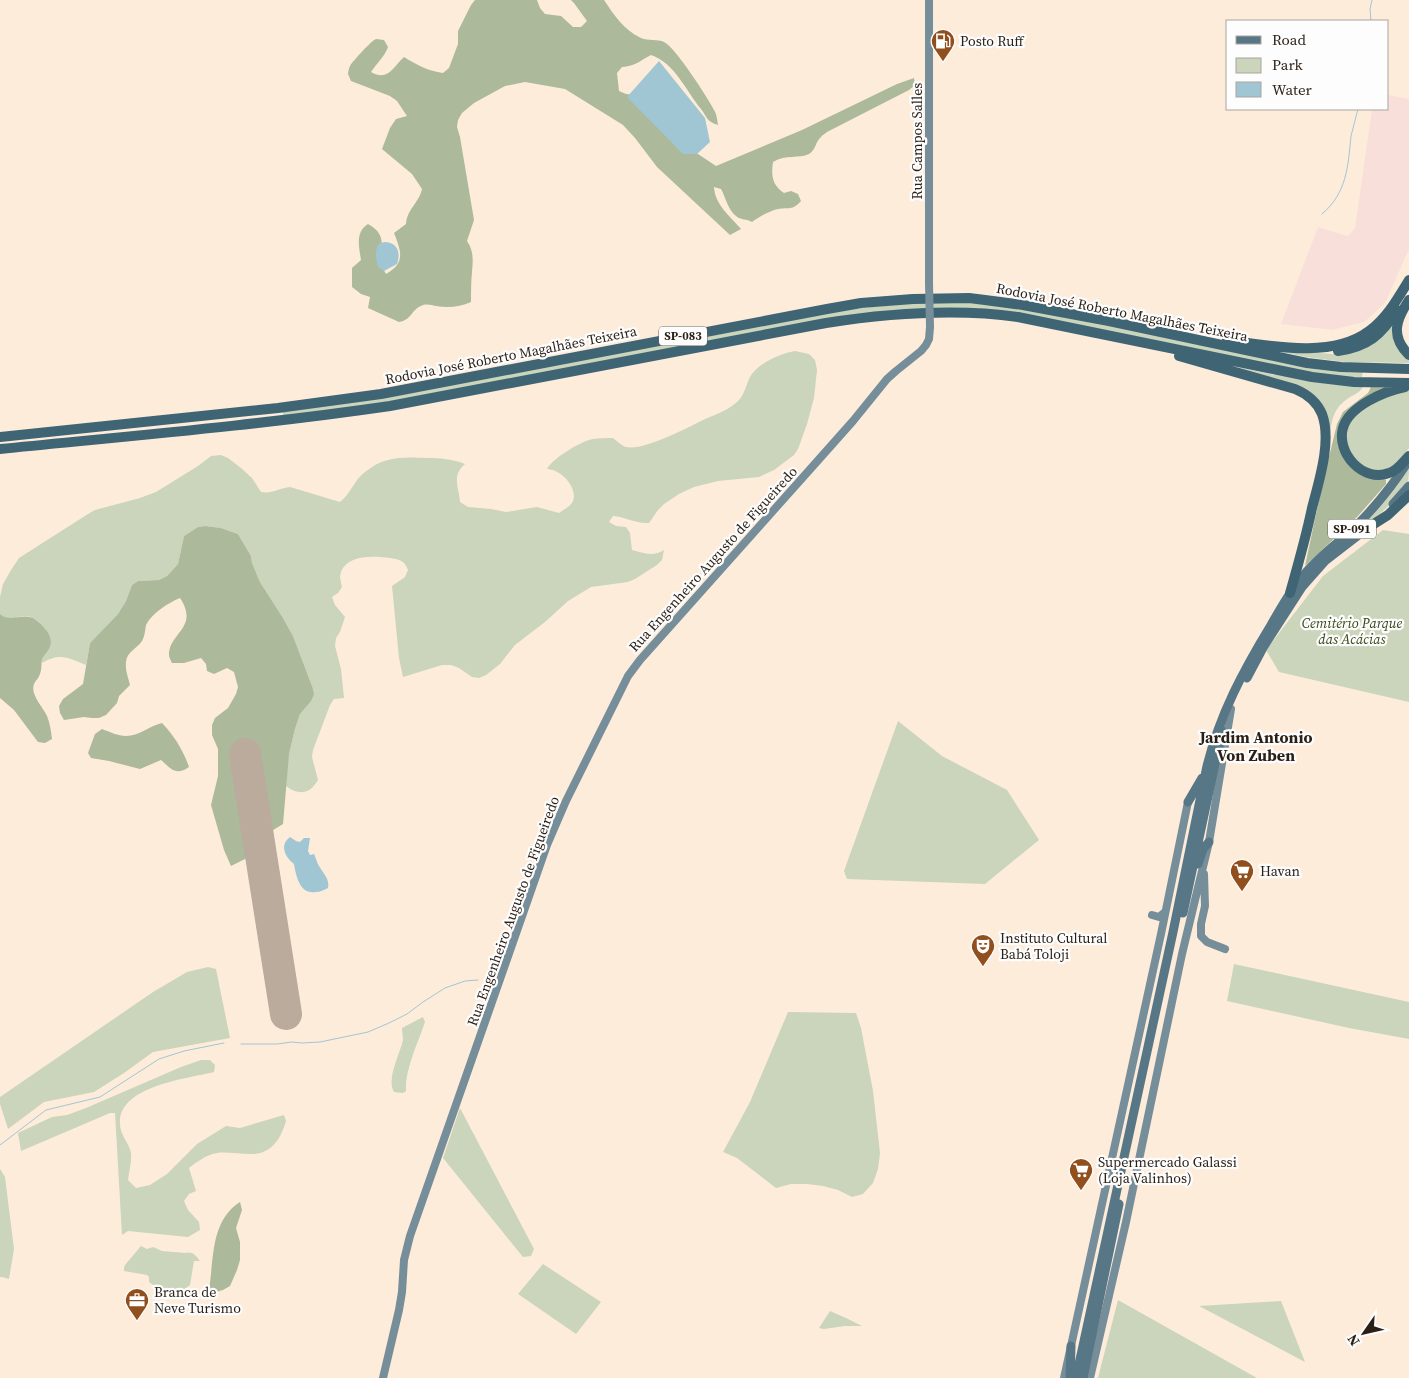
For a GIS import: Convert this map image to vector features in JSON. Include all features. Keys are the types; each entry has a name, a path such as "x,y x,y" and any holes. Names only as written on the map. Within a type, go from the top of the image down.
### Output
{"highway":[{"path":"1283,347 1332,346 1356,340 1384,317 1409,280"},
{"path":"1109,321 1305,350 1338,351 1357,348 1372,339 1387,325 1409,290"},
{"name":"Rodovia José Roberto Magalhães Teixeira","path":"0,436 269,409 381,394 861,303 913,299 969,298 1023,305 1109,321 1307,363 1363,368 1409,369"},
{"path":"1409,300 1397,326 1399,340 1409,355"},
{"name":"Rodovia José Roberto Magalhães Teixeira","path":"0,449 113,436 188,430 390,406 826,323 885,315 935,312 981,313 1018,317 1312,377 1354,382 1409,385"},
{"path":"1108,335 1295,389 1308,397 1320,409 1325,432 1320,475 1290,593"},
{"path":"1409,385 1382,394 1355,411 1343,428 1342,443 1347,456 1355,466 1376,474 1389,473 1395,470 1409,456"},
{"path":"1369,528 1388,515 1409,495"}],"main road":[{"name":"Rua Campos Salles","path":"929,0 930,327"},
{"name":"Rua Engenheiro Augusto de Figueiredo","path":"383,1378 399,1310 404,1260 410,1236 460,1091 547,845 566,801 628,676 887,379 926,345 930,339 930,327"},
{"name":"SP-091","path":"1290,593 1312,566 1348,534 1382,499 1409,460"},
{"name":"SP-091","path":"1369,528 1409,486"},
{"path":"1083,1378 1125,1175 1224,724 1264,646 1302,587 1325,562 1369,528"},
{"path":"1076,1378 1213,742 1226,706 1247,664 1290,593"},
{"path":"1225,949 1207,942 1200,932 1205,906 1204,868 1232,709"},
{"path":"1064,1378 1188,802 1207,766"},
{"path":"1182,917 1196,868 1203,849 1209,842"},
{"path":"1090,1378 1127,1219 1182,954 1209,842"},
{"path":"1152,915 1159,917 1165,912"},
{"path":"1070,1378 1071,1346"}],"shaded area":[{"path":"1389,95 1409,99 1409,249 1385,303 1364,322 1332,330 1281,324 1318,227 1348,236 1355,228 1372,110 1389,110"}],"green space":[{"path":"475,0 537,0 545,14 561,16 573,27 581,27 587,21 571,0 604,0 629,31 644,39 662,41 676,53 705,95 716,114 718,125 708,119 667,64 651,55 634,64 622,67 617,73 619,91 637,95 689,148 716,166 802,130 897,84 914,78 915,85 909,90 827,132 819,139 809,154 783,158 773,162 772,175 777,187 784,193 791,191 798,194 801,201 795,206 771,211 752,222 739,218 733,213 721,189 714,187 720,205 741,229 730,235 657,167 623,125 565,89 525,82 505,86 474,103 462,113 458,120 457,127 474,220 467,241 471,249 473,264 471,302 449,307 423,305 415,310 407,319 399,322 368,308 370,297 361,294 352,287 352,268 361,260 360,235 361,231 368,224 380,235 383,267 386,274 399,261 399,245 394,233 406,224 408,214 422,189 412,174 382,149 390,128 396,119 407,116 397,101 390,96 351,81 348,74 350,66 358,56 376,39 384,40 388,47 371,72 377,75 386,74 404,57 432,71 443,73 449,68 458,44 458,31"},
{"path":"923,302 981,302 1363,371 1362,377 1324,376 1130,336 924,309 427,396 284,417 282,411 842,310"},
{"path":"1395,318 1409,357 1409,363 1345,362 1267,349 1333,354 1344,353"},
{"path":"795,351 809,354 815,360 817,370 814,398 807,424 794,455 774,470 759,477 718,481 694,487 679,494 664,504 649,523 613,516 609,522 616,526 626,527 630,533 632,550 652,554 664,550 662,560 635,579 628,582 591,587 568,601 515,645 500,664 486,675 479,678 472,677 459,668 451,665 442,665 403,677 399,658 392,586 405,577 407,568 399,560 377,557 356,559 344,566 340,576 342,587 332,597 335,605 345,617 336,638 335,646 341,669 344,698 334,699 330,705 313,750 312,757 318,780 308,791 295,791 286,786 287,762 295,729 300,714 305,708 312,686 293,636 260,582 251,556 238,534 221,528 205,526 198,527 184,536 178,564 167,576 159,580 138,581 132,585 126,601 118,614 90,643 86,665 64,657 54,658 42,663 42,659 50,647 47,632 43,626 37,620 27,616 10,619 0,614 0,597 3,584 19,558 95,510 156,492 211,456 221,455 228,458 252,478 261,492 290,487 340,502 361,475 387,460 402,458 446,459 465,464 458,473 457,482 460,502 468,507 506,512 537,507 559,513 572,503 574,498 568,481 558,472 547,469 561,455 593,439 613,438 621,445 633,447 653,443 675,434 730,408 740,399 753,372 776,357"},
{"path":"1237,367 1274,375 1275,373 1332,384 1363,387 1338,408 1330,432 1318,401"},
{"path":"1371,387 1388,388 1349,413 1342,451 1377,478 1386,480 1386,484 1358,516 1305,566 1337,424 1343,412 1368,393"},
{"path":"1409,389 1409,448 1399,462 1390,469 1370,471 1364,469 1346,448 1348,424 1367,405"},
{"path":"1409,466 1408,481 1399,495 1376,517 1354,532"},
{"path":"198,527 221,528 238,534 251,556 260,582 293,636 314,694 311,701 300,714 289,754 283,824 270,832 265,818 261,772 249,753 242,755 256,831 253,855 231,866 224,850 211,805 218,776 218,749 212,735 212,725 215,718 228,708 238,687 234,672 227,668 214,674 207,671 206,664 201,658 184,663 172,663 169,656 170,648 182,630 187,616 180,598 152,616 146,625 142,641 127,658 126,668 130,685 119,696 117,703 106,715 99,718 84,717 64,720 59,706 63,699 83,684 90,643 118,614 126,601 132,585 138,581 159,580 167,576 178,564 184,536"},
{"name":"Cemitério Parque das Acácias","path":"1383,530 1409,534 1409,702 1279,672 1266,650 1323,576"},
{"path":"0,614 9,618 27,617 36,620 43,626 50,637 51,645 42,659 41,672 33,688 35,697 50,724 52,739 45,743 38,742 14,710 0,698"},
{"path":"898,721 942,756 1007,790 1039,840 985,884 847,879 844,871"},
{"path":"162,723 184,755 189,767 184,770 174,770 161,760 140,769 91,758 88,753 95,734 102,729 114,734 131,736"},
{"path":"1234,964 1409,1002 1409,1039 1227,1001"},
{"path":"208,967 216,969 230,1038 153,1052 94,1092 44,1102 8,1129 0,1104 0,1097 153,992 187,972"},
{"path":"788,1012 856,1013 861,1028 873,1091 880,1153 878,1169 873,1183 863,1194 852,1197 838,1190 807,1184 791,1184 776,1188 737,1158 723,1152 750,1102"},
{"path":"423,1017 425,1022 410,1065 406,1091 403,1093 394,1092 392,1080 394,1066 403,1040 402,1028"},
{"path":"201,1060 210,1060 215,1065 214,1072 156,1086 130,1101 122,1111 120,1128 131,1153 128,1180 136,1188 150,1185 167,1174 197,1144 226,1126 240,1128 284,1115 286,1121 277,1141 265,1151 256,1154 213,1154 189,1168 196,1191 189,1194 184,1201 188,1210 199,1222 200,1230 188,1237 128,1231 122,1235 115,1113 110,1113 21,1151 18,1133 52,1117 67,1115 86,1108"},
{"path":"460,1108 534,1249 531,1256 523,1257 443,1158"},
{"path":"0,1169 5,1177 14,1249 9,1279 0,1277"},
{"path":"240,1202 242,1210 236,1228 240,1242 240,1260 237,1270 230,1286 216,1292 209,1290 218,1230 230,1210"},
{"path":"141,1246 147,1249 153,1247 162,1251 194,1254 200,1261 194,1261 190,1285 182,1291 160,1288 149,1282 147,1275 124,1271 125,1265"},
{"path":"543,1264 601,1302 576,1334 518,1294"},
{"path":"1118,1300 1257,1378 1098,1378"},
{"path":"1281,1301 1305,1362 1199,1306"},
{"path":"830,1311 846,1318 862,1326 819,1328"}],"water":[{"path":"659,61 705,118 710,142 697,154 683,154 627,97"},
{"path":"389,242 395,246 399,256 397,264 384,271 378,267 376,250 379,244"},
{"path":"290,837 300,842 304,838 310,838 308,851 310,855 314,854 318,865 327,879 328,888 319,892 311,892 306,891 300,884 294,864 284,851 285,844"}],"waterway":[{"path":"1371,20 1370,9 1372,0"},
{"path":"1322,214 1337,197 1345,178 1351,136 1358,110"},
{"path":"241,1044 320,1042 368,1032 407,1014 445,988 465,981 478,980"},
{"path":"0,1145 46,1110 100,1097 159,1059 184,1051 224,1043"}],"runway":[{"path":"245,754 286,1014"}],"place":[{"name":"Posto Ruff","path":"943,62"},
{"name":"Havan","path":"1242,892"},
{"name":"Instituto Cultural Babá Toloji","path":"983,967"},
{"name":"Supermercado Galassi (Loja Valinhos)","path":"1081,1191"},
{"name":"Branca de Neve Turismo","path":"137,1321"}],"district":[{"name":"Jardim Antonio Von Zuben","path":"1256,746"}]}
